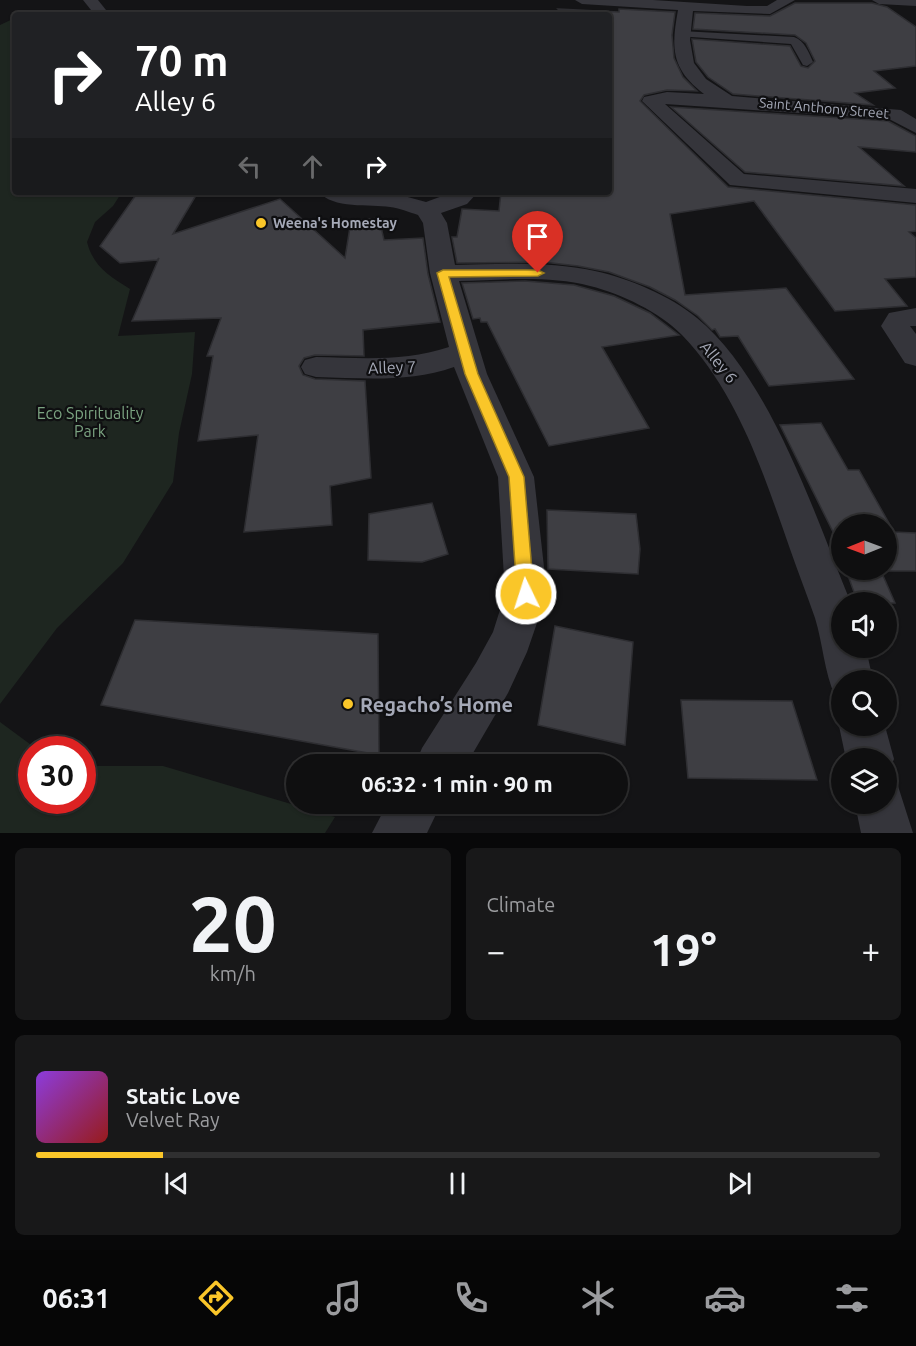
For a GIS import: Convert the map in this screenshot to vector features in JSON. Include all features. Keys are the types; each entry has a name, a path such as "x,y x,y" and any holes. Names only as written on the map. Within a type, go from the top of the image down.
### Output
{"street":[{"path":"90,0 100,12"},
{"path":"582,0 686,8 770,10 788,0"},
{"path":"879,0 916,2"},
{"path":"686,8 681,34 682,58 690,73 728,101"},
{"name":"Saint Anthony Street","path":"916,127 894,114 728,101 667,98 651,101 738,180 916,196"},
{"name":"Saint Anthony Street","path":"875,192 916,220"},
{"path":"341,195 351,198 393,200 427,210 459,199 464,195"},
{"path":"427,210 435,223 443,273 471,374 516,477 526,594 512,638 492,678 447,754"},
{"name":"Alley 6","path":"443,273 538,273 574,276 613,284 649,300 692,328 738,385 786,487 831,609"},
{"path":"916,317 899,319 895,326 916,356"},
{"name":"Alley 7","path":"316,368 394,369 429,365 465,352"},
{"path":"398,833 410,814"},
{"path":"882,814 887,833"}],"lane":[{"path":"681,34 794,41 802,50 807,62"}],"green space":[{"name":"Eco Spirituality Park","path":"12,19 12,195 120,195 113,206 95,222 87,242 98,264 109,275 130,289 118,336 195,332 192,374 179,433 173,482 123,563 57,628 0,704 0,25"},
{"path":"0,722 19,736 18,814 96,814 96,766 163,766 286,802 286,814 325,814 335,817 325,833 0,833"}],"building":[{"path":"795,3 872,3 887,7 916,27 916,66 874,71 895,88 855,93 873,105 733,94 708,77 696,62 692,39 790,46 801,66 808,68 815,61 806,43 795,35 693,29 695,13 770,16"},
{"path":"558,9 675,12 672,35 674,58 683,77 697,91 667,90 644,95 640,101 728,187 916,205 916,231 909,232 916,238 916,277 885,279 907,306 835,311 754,201 670,214 685,295 786,288 854,379 769,386 738,336 720,337 715,329 712,330 698,316 675,300 650,287 609,272 543,262 457,263 452,237 457,237 462,209 499,211 501,195 612,195 612,12 561,12"},
{"path":"671,107 888,121 916,136 916,152 859,147 904,186 745,172"},
{"path":"136,195 196,195 173,234 280,199 345,258 351,221 379,218 384,240 423,238 428,274 440,322 363,330 364,356 315,355 304,358 299,366 303,375 315,379 365,381 371,478 330,486 332,525 244,532 258,435 198,441 213,356 207,356 221,318 132,321 159,258 120,263 100,246"},
{"path":"525,281 574,285 614,296 650,313 679,335 602,347 649,428 549,446 487,322 481,322 480,318 473,319 462,283"},
{"path":"821,423 848,470 859,470 884,514 831,514 831,528 780,425"},
{"path":"432,503 448,554 422,562 368,560 369,514"},
{"path":"547,510 636,514 640,549 638,574 548,569"},
{"path":"897,532 916,533 916,571 897,571"},
{"path":"850,580 885,580 890,592 854,592"},
{"path":"135,620 378,634 379,754 101,705"},
{"path":"555,626 633,642 625,745 538,725"},
{"path":"681,700 792,701 817,780 688,778"}],"place":[{"name":"Weena's Homestay","path":"261,223"},
{"name":"Regacho’s Home","path":"348,704"}],"route":[{"path":"526,594 516,477 471,374 443,273 538,273"}]}
